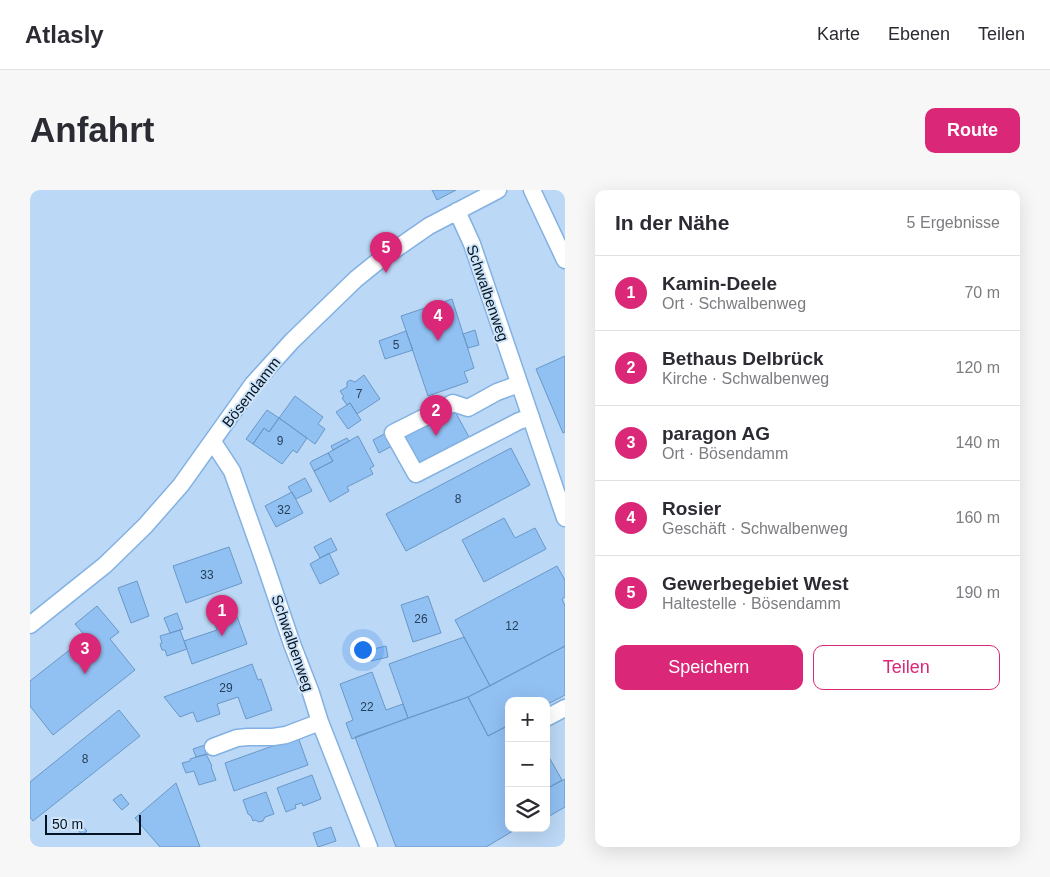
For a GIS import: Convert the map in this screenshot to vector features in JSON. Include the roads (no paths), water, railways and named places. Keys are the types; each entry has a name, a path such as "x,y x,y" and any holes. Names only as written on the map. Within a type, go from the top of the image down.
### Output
{"street":[{"name":"Bösendamm","path":"30,625 105,565 145,526 181,485 253,384 292,341 356,279 429,226 498,190"},
{"path":"532,190 565,260"},
{"name":"Schwalbenweg","path":"457,211 472,244 565,518"},
{"path":"519,384 496,392 468,408 453,403 393,433 416,474 519,421 531,417"},
{"name":"Schwalbenweg","path":"213,442 232,471 320,722 369,847"},
{"path":"550,716 565,708"},
{"path":"213,747 237,738 286,735 320,722"}],"place":[{"name":"Gewerbegebiet West","path":"386,273"},
{"name":"Rosier","path":"438,341"},
{"name":"Bethaus Delbrück","path":"436,436"},
{"name":"Kamin-Deele","path":"222,636"},
{"name":"paragon AG","path":"85,674"}]}
